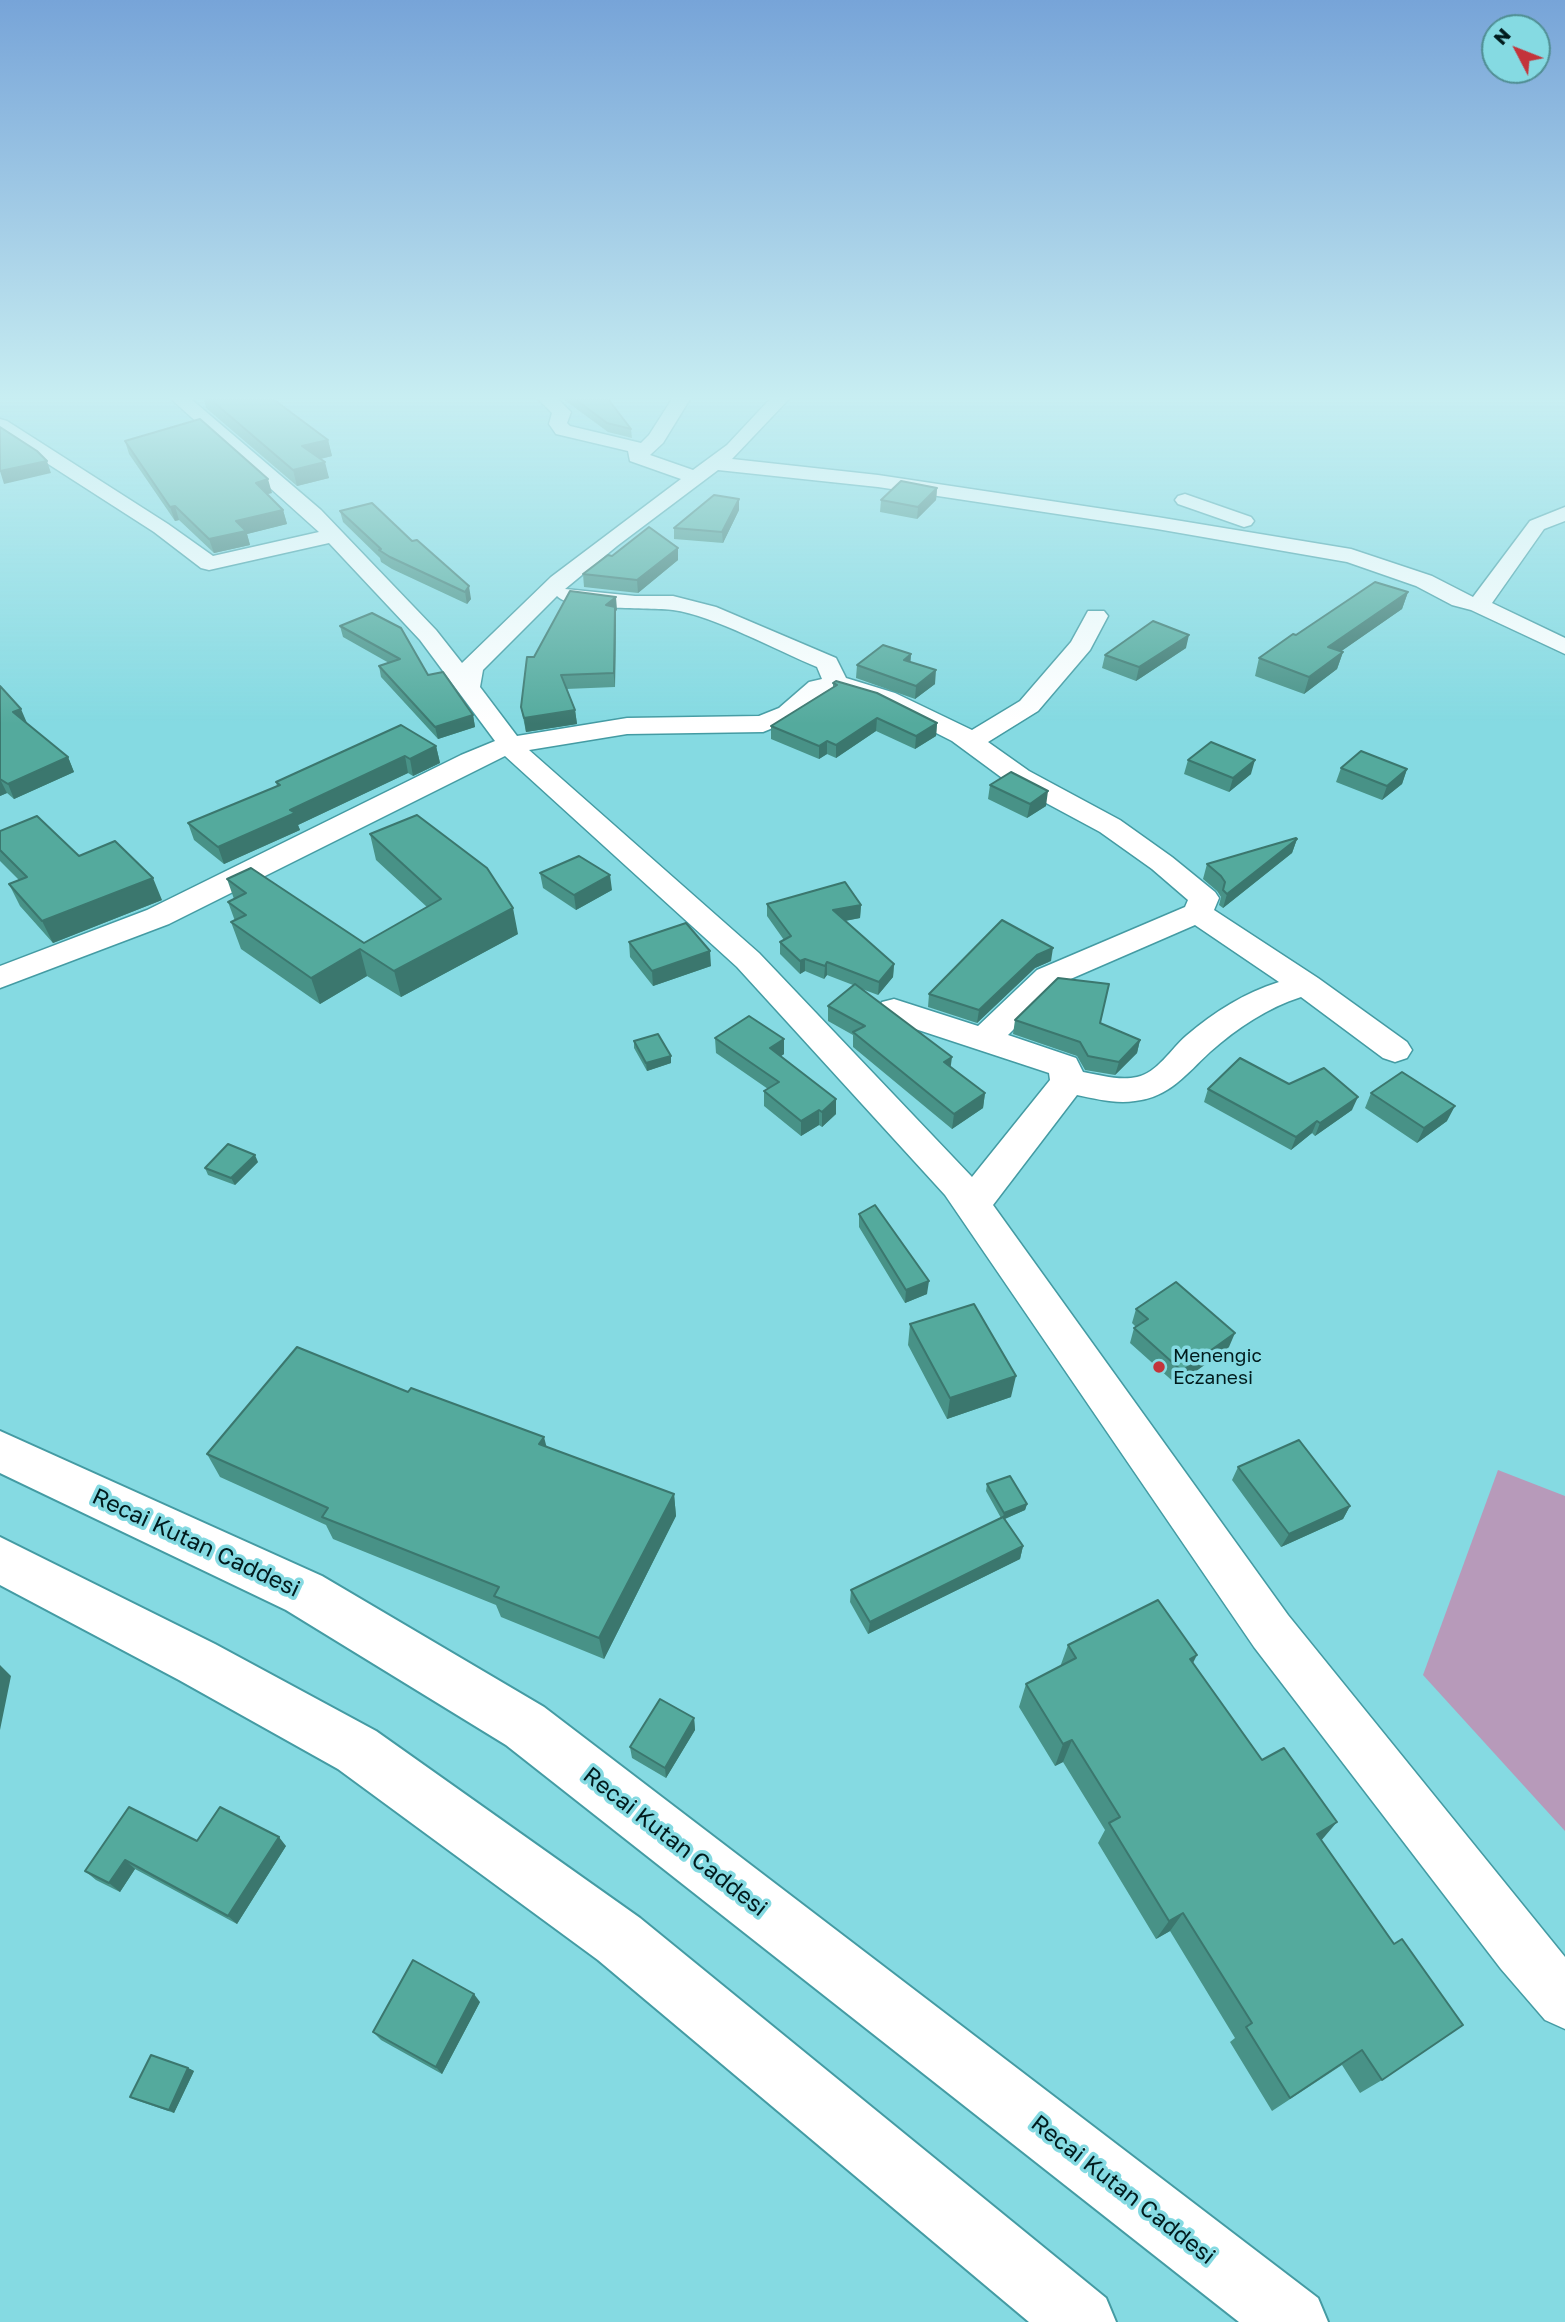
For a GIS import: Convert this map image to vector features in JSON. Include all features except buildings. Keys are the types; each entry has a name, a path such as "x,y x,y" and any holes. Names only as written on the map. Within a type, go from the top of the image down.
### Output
{"main road":[{"name":"Recai Kutan Caddesi","path":"0,1451 304,1593 525,1726 1294,2322"},
{"path":"0,1560 197,1662 357,1750 619,1939 1082,2322"}],"street":[{"path":"129,507 209,563 334,535"},
{"path":"304,507 334,535 428,635 509,745 748,960 949,1174 1271,1631 1521,1949 1565,2000"},
{"path":"467,690 471,668 549,592 609,541 656,507"},
{"path":"1045,507 1351,556 1424,581 1565,647"},
{"path":"1208,507 1303,548"},
{"path":"1479,605 1537,525 1565,513"},
{"path":"549,592 635,603 673,603 708,612 827,663 836,682"},
{"path":"971,742 1029,706 1082,645 1096,617"},
{"path":"0,978 158,917 470,761 509,745 627,726 763,724 788,713 818,687 836,682 886,698 971,742 1019,777 1110,826 1162,863 1204,898 1197,913 1048,977 984,1039"},
{"path":"1197,913 1307,985 1395,1050"},
{"path":"1068,1082 1139,1089 1167,1077 1194,1048 1232,1016 1281,990 1307,985"},
{"path":"894,1010 1064,1066 1068,1082"},
{"path":"972,1204 1068,1082"},
{"path":"1521,1949 1565,1991"}],"shaded area":[{"path":"1498,1470 1565,1496 1565,1831 1423,1675"}],"place":[{"name":"Menengic Eczanesi","path":"1159,1367"}]}
